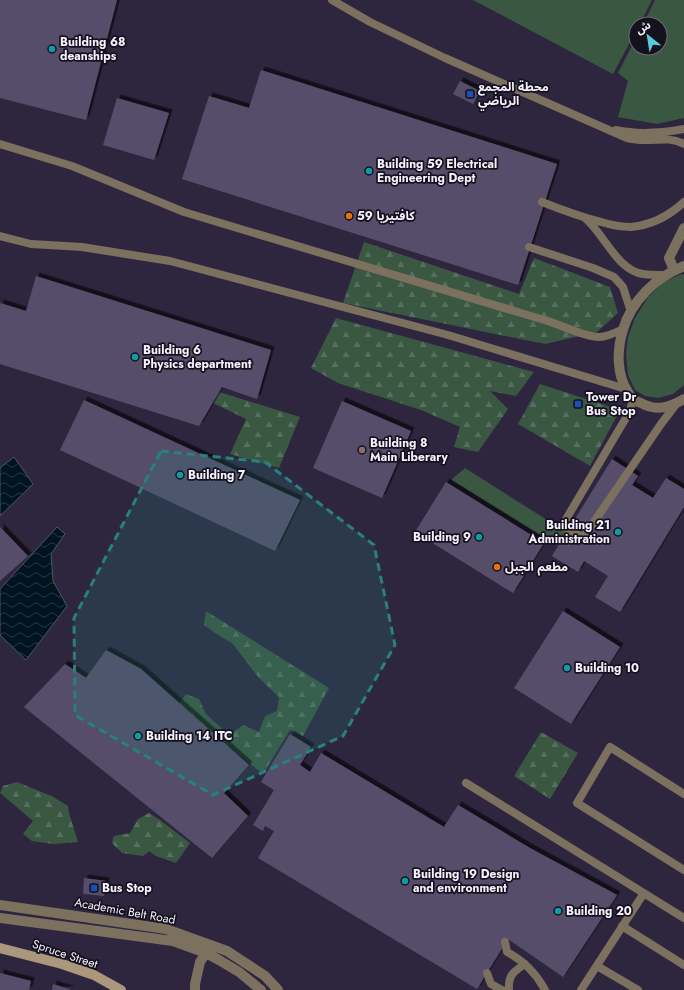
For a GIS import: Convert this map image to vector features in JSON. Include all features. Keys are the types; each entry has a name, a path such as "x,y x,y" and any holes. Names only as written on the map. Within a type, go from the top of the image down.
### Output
{"main road":[{"name":"Spruce Street","path":"0,948 69,966 94,975 121,990"}],"street":[{"path":"669,273 669,258 684,228"},
{"path":"680,401 667,407 655,408 644,405 633,399 624,385 618,360 623,329 630,312 636,303 649,288 669,273 684,266"},
{"name":"Academic Belt Road","path":"0,905 166,929 227,951 265,976 278,990"},
{"name":"Academic Belt Road","path":"0,918 173,941 206,953 219,960 239,972 261,990"},
{"path":"195,990 200,962 206,953"}],"lane":[{"path":"332,0 370,22 445,58 627,138 644,140 668,139 679,141 684,144"},
{"path":"601,126 641,133 668,132 684,129"},
{"path":"0,144 72,166 184,212 551,322 588,336 599,337 609,335 623,329"},
{"path":"542,202 584,218 618,226 631,227 658,220 672,212 684,202"},
{"path":"584,218 592,225 619,259 634,271 643,274 669,273"},
{"path":"0,236 31,244 82,247 170,261 448,335 626,389"},
{"path":"529,247 593,268 614,278 623,287 630,312"},
{"path":"633,399 630,410 562,526 583,538 661,424 680,401"},
{"path":"684,794 610,747 577,803 684,870"},
{"path":"466,783 684,918"},
{"path":"581,990 644,893"},
{"path":"622,926 684,965"},
{"path":"505,942 507,952 529,967 541,982 545,990"},
{"path":"509,990 510,978 516,970 525,964"},
{"path":"597,966 638,990"},
{"path":"487,973 491,984 502,990"}],"highlighted area":[{"path":"161,451 265,462 374,545 395,645 343,736 213,795 75,715 74,618"}],"green space":[{"path":"473,0 652,0 644,16 628,16 628,46 613,74"},
{"path":"655,0 684,0 684,118 657,124 618,117 628,81 618,73 628,54 628,56 668,56 668,16 647,16"},
{"path":"364,242 519,294 534,258 610,287 618,313 597,332 545,344 343,303"},
{"path":"684,274 684,385 673,394 658,398 645,396 635,390 628,375 626,354 628,337 635,318 648,297 664,282"},
{"path":"336,318 534,372 516,396 490,391 508,409 478,452 454,447 460,427 421,410 338,383 311,368"},
{"path":"540,384 620,410 590,466 518,424"},
{"path":"219,392 300,417 279,468 230,454 246,419 213,403"},
{"path":"465,468 566,532 558,546 451,480"},
{"path":"206,611 329,688 303,736 290,730 263,774 177,706 186,694 199,699 206,714 229,735 243,725 259,732 265,716 277,711 279,697 259,678 232,643 204,625"},
{"path":"541,732 578,753 550,799 514,776"},
{"path":"17,782 52,796 68,806 78,842 53,844 32,841 23,834 33,821 0,793 3,786"},
{"path":"149,813 190,843 176,863 156,856 149,851 143,856 122,853 112,843 114,836 130,833 138,819"}],"water":[{"path":"14,457 33,484 0,516 0,468"},
{"path":"57,527 65,534 51,554 53,581 67,606 26,660 0,635 0,589"}],"building":[{"name":"Building 68 deanships","path":"0,0 117,0 86,120 0,98"},
{"name":"Building 59 Electrical Engineering Dept","path":"261,70 557,164 518,285 182,179 209,96 249,108"},
{"path":"460,81 480,91 473,104 453,94"},
{"path":"117,98 169,113 154,160 103,145"},
{"name":"Building 6 Physics department","path":"36,276 271,350 257,399 222,387 199,426 0,364 0,303 26,311"},
{"name":"Building 7","path":"84,400 300,500 275,551 60,450"},
{"name":"Building 8 Main Liberary","path":"342,401 411,431 382,498 313,468"},
{"name":"Building 21 Administration","path":"612,459 638,476 632,485 653,498 666,478 684,489 684,507 620,612 595,597 608,576 584,561 578,572 552,556"},
{"name":"Building 9","path":"446,482 544,543 513,593 415,532"},
{"path":"0,527 28,556 0,581"},
{"name":"Building 10","path":"563,611 620,647 571,724 514,688"},
{"name":"Building 14 ITC","path":"106,650 141,669 249,765 224,793 248,816 212,858 24,707 65,664 86,678"},
{"name":"Building 19 Design and environment","path":"290,734 311,747 300,765 310,772 321,753 444,827 458,805 530,848 617,895 563,977 508,939 477,989 258,858 274,831 265,826 263,831 253,825 274,790 261,782"},
{"path":"84,878 106,881 104,896 83,894"},
{"path":"0,973 31,981 29,990 0,990"},
{"path":"53,984 72,990 52,990"}],"place":[{"name":"Building 68 deanships","path":"52,49"},
{"name":"محطة المجمع الرياضي","path":"470,94"},
{"name":"Building 59 Electrical Engineering Dept","path":"369,171"},
{"name":"كافتيريا 59","path":"349,216"},
{"name":"Building 6 Physics department","path":"135,357"},
{"name":"Tower Dr Bus Stop","path":"578,404"},
{"name":"Building 8 Main Liberary","path":"362,450"},
{"name":"Building 7","path":"180,475"},
{"name":"Building 21 Administration","path":"618,532"},
{"name":"Building 9","path":"479,537"},
{"name":"مطعم الجبل","path":"497,567"},
{"name":"Building 10","path":"567,668"},
{"name":"Building 14 ITC","path":"138,736"},
{"name":"Building 19 Design and environment","path":"405,881"},
{"name":"Bus Stop","path":"94,888"},
{"name":"Building 20","path":"558,911"}]}
